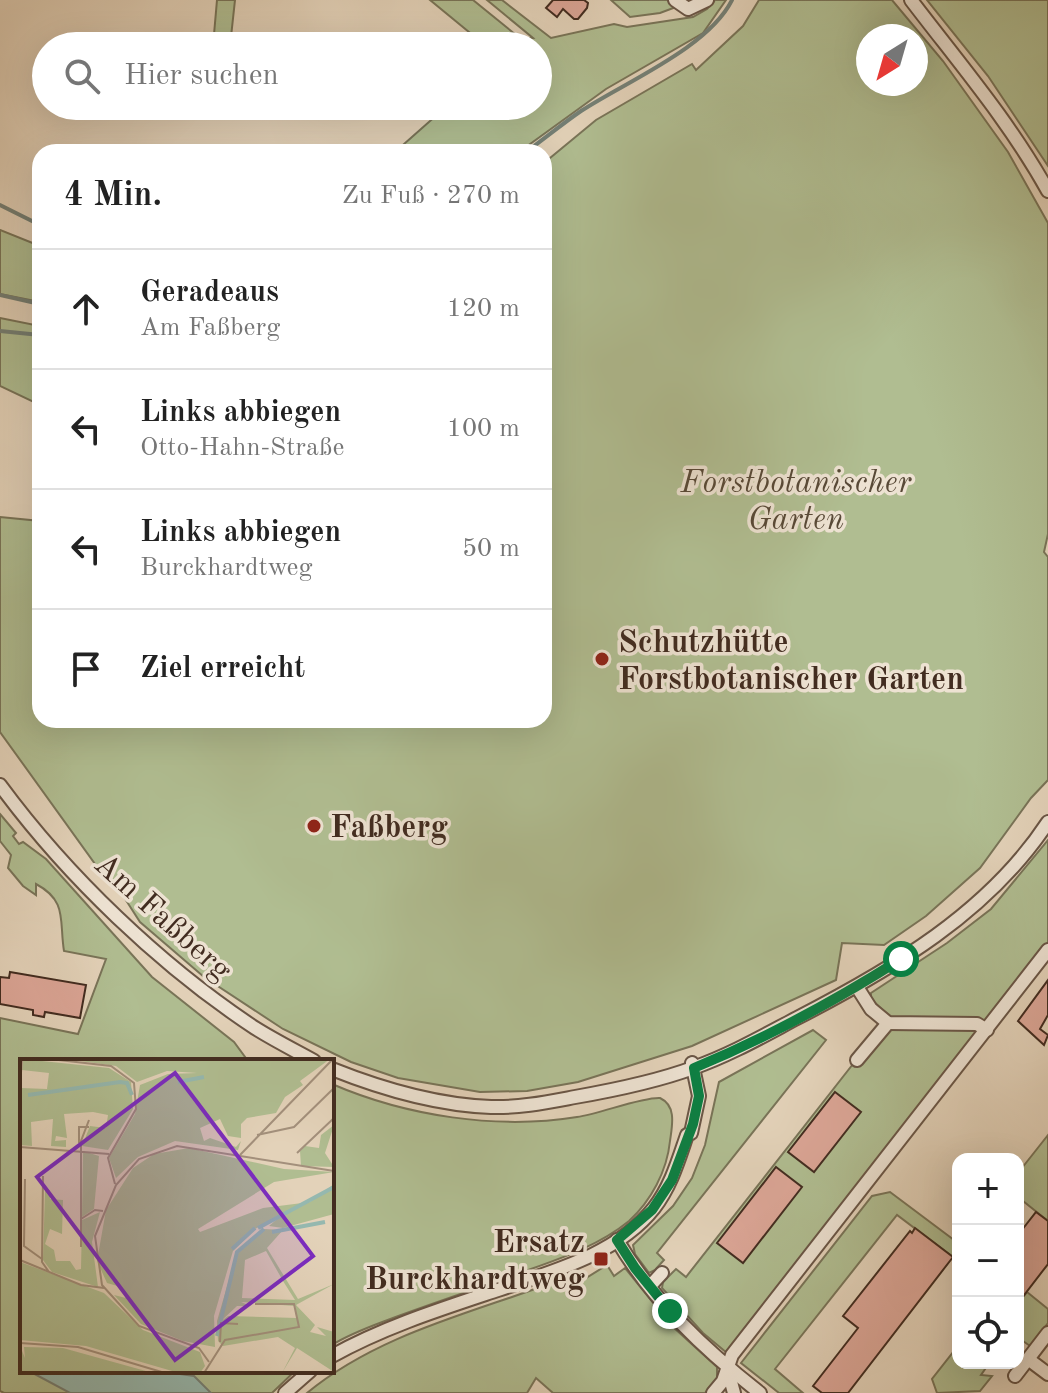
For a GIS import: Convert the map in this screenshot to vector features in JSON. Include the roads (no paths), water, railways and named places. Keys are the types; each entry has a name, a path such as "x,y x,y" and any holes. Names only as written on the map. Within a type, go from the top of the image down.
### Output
{"street":[{"path":"675,0 688,9 707,0"},
{"path":"911,0 1007,124 1048,191"},
{"name":"Am Faßberg","path":"0,785 82,879 173,967 256,1029 310,1059"},
{"path":"334,1070 380,1088 448,1103 492,1107 538,1104 591,1094 615,1084 690,1065 778,1028 857,987 939,934 985,897 1048,822"},
{"path":"713,1393 723,1381 732,1355 1048,950"},
{"path":"857,987 871,1009 888,1023 977,1024 987,1030"},
{"path":"857,1060 888,1023"},
{"path":"334,1355 390,1328 564,1266 617,1240 652,1210 666,1191 687,1135 690,1065"},
{"path":"617,1240 650,1286 693,1336 760,1393"},
{"path":"650,1286 662,1273"},
{"path":"1015,1376 1048,1333"},
{"path":"1028,1359 1048,1374"},
{"path":"727,1367 734,1393"},
{"path":"285,1393 308,1373"}],"water":[{"path":"33,1373 173,1373 194,1376 211,1393 70,1393"}],"waterway":[{"path":"537,144 581,111 685,49 704,34 732,0"},
{"path":"0,205 32,221"},
{"path":"0,295 32,302"},
{"path":"0,331 32,334"}],"place":[{"name":"Schutzhütte Forstbotanischer Garten","path":"602,659"},
{"name":"Faßberg","path":"314,826"},
{"name":"Ersatz Burckhardtweg","path":"601,1259"}],"park label":[{"name":"Forstbotanischer Garten","path":"796,500"}]}
